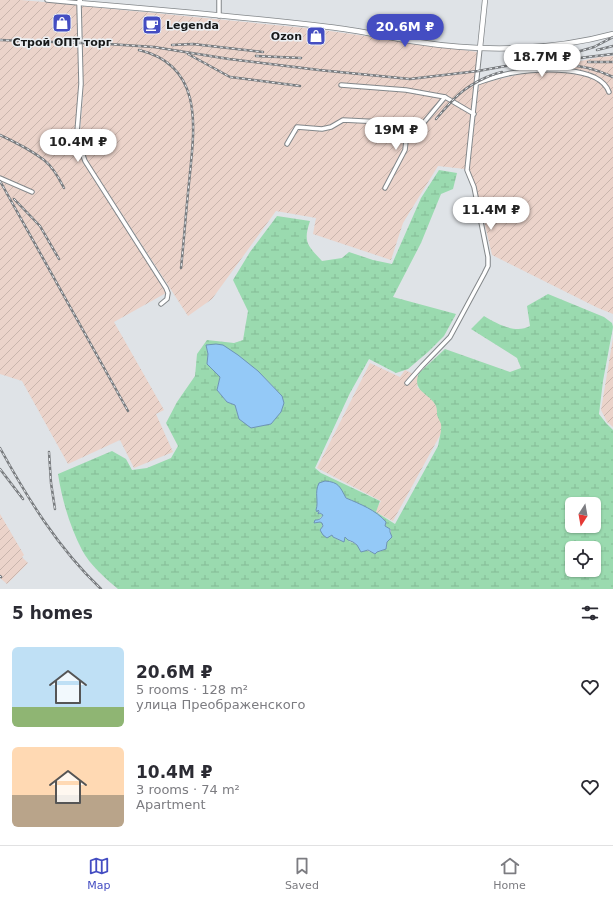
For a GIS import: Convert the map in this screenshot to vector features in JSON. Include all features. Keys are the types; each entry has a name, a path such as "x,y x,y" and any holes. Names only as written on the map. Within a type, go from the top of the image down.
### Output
{"street":[{"path":"47,0 331,27 419,42 468,48 521,48 563,44 582,42 613,34"},
{"path":"219,0 219,16"},
{"path":"407,383 450,337 488,266 488,257 474,187 468,170 485,0"},
{"path":"80,2 81,84 77,132 80,147 85,161 166,288 168,293 167,299 160,304"},
{"path":"477,83 511,73 550,70 575,72 598,78 606,84 609,92"},
{"path":"341,85 406,90 445,97 474,114"},
{"path":"385,188 405,150 406,141 421,126 445,97"},
{"path":"287,144 297,127 322,129 343,120 404,123 421,126"},
{"path":"0,178 32,192"}],"shaded area":[{"path":"0,0 21,0 77,5 79,95 75,132 78,147 83,161 166,293 114,322 164,410 156,414 173,452 134,468 120,440 68,464 22,381 0,374"},
{"path":"82,6 316,29 478,52 465,169 438,166 403,223 391,260 313,234 316,218 276,211 212,299 188,316 87,160 80,132 83,96"},
{"path":"613,56 613,314 492,255 476,187 469,170 479,84 600,57"},
{"path":"613,338 613,427 607,422 601,410"},
{"path":"370,363 400,377 405,370 421,378 417,387 455,408 393,521 375,512 381,501 317,468"},
{"path":"0,514 24,555 22,557 28,563 7,584 0,578"}],"green space":[{"path":"439,170 457,173 453,189 441,194 421,243 393,297 456,314 444,336 408,369 396,373 369,359 350,393 315,468 321,473 380,501 376,512 395,524 438,446 441,432 441,424 437,415 436,406 430,398 422,392 417,384 419,373 445,349 510,372 521,368 517,358 471,329 484,316 507,327 519,329 530,326 527,306 548,294 604,317 612,323 613,327 603,381 599,414 613,430 613,589 118,589 103,576 85,556 74,532 67,513 58,474 112,451 126,459 132,470 147,468 171,458 178,446 166,423 177,402 195,376 197,354 207,340 234,343 243,340 248,311 233,280 250,252 277,216 310,221 307,234 308,243 322,261 342,258 349,252 373,260 392,264 421,198","holes":["206,345 258,371 282,396 239,419 235,405 227,402 217,390 220,377 207,364 208,354","343,494 351,501 382,517 386,522 385,526 391,530 390,539 387,542 386,549 375,554 362,549 355,543 350,542 345,536 341,541 332,535 329,536 322,528 322,523 318,520 323,515 318,513 318,510 316,510 318,504"]}],"water":[{"path":"206,345 223,345 238,355 258,371 282,396 284,403 281,412 271,424 251,428 239,419 235,405 227,402 217,390 220,377 207,364 208,354"},
{"path":"325,481 336,484 346,498 373,511 386,522 385,526 390,529 392,537 387,542 386,549 375,554 368,550 361,552 357,545 345,537 344,542 333,537 332,535 327,538 323,535 320,530 323,526 322,523 314,523 315,520 320,519 323,515 320,513 318,514 319,511 318,510 317,512 316,510 317,490 319,483"}],"railway":[{"path":"0,40 154,47 229,59 410,79 478,71 563,56 594,47 613,37"},
{"path":"172,45 193,44 263,52"},
{"path":"597,50 613,46"},
{"path":"139,50 161,58 176,70 186,85 191,103 193,143 181,268"},
{"path":"188,54 230,77 300,86"},
{"path":"571,59 613,54"},
{"path":"256,56 301,58"},
{"path":"523,68 571,62"},
{"path":"588,62 613,62"},
{"path":"565,65 590,68 613,77"},
{"path":"436,119 453,100 471,85 496,73 502,72"},
{"path":"0,135 23,146 44,160 53,169 64,188"},
{"path":"0,181 128,411"},
{"path":"14,199 40,226 59,259"},
{"path":"0,448 45,522 71,557 101,589"},
{"path":"49,452 51,483 55,509"},
{"path":"0,469 23,499"}],"place":[{"name":"Строй ОПТ торг","path":"62,23"},
{"name":"Legenda","path":"152,25"},
{"name":"Ozon","path":"316,36"}]}
